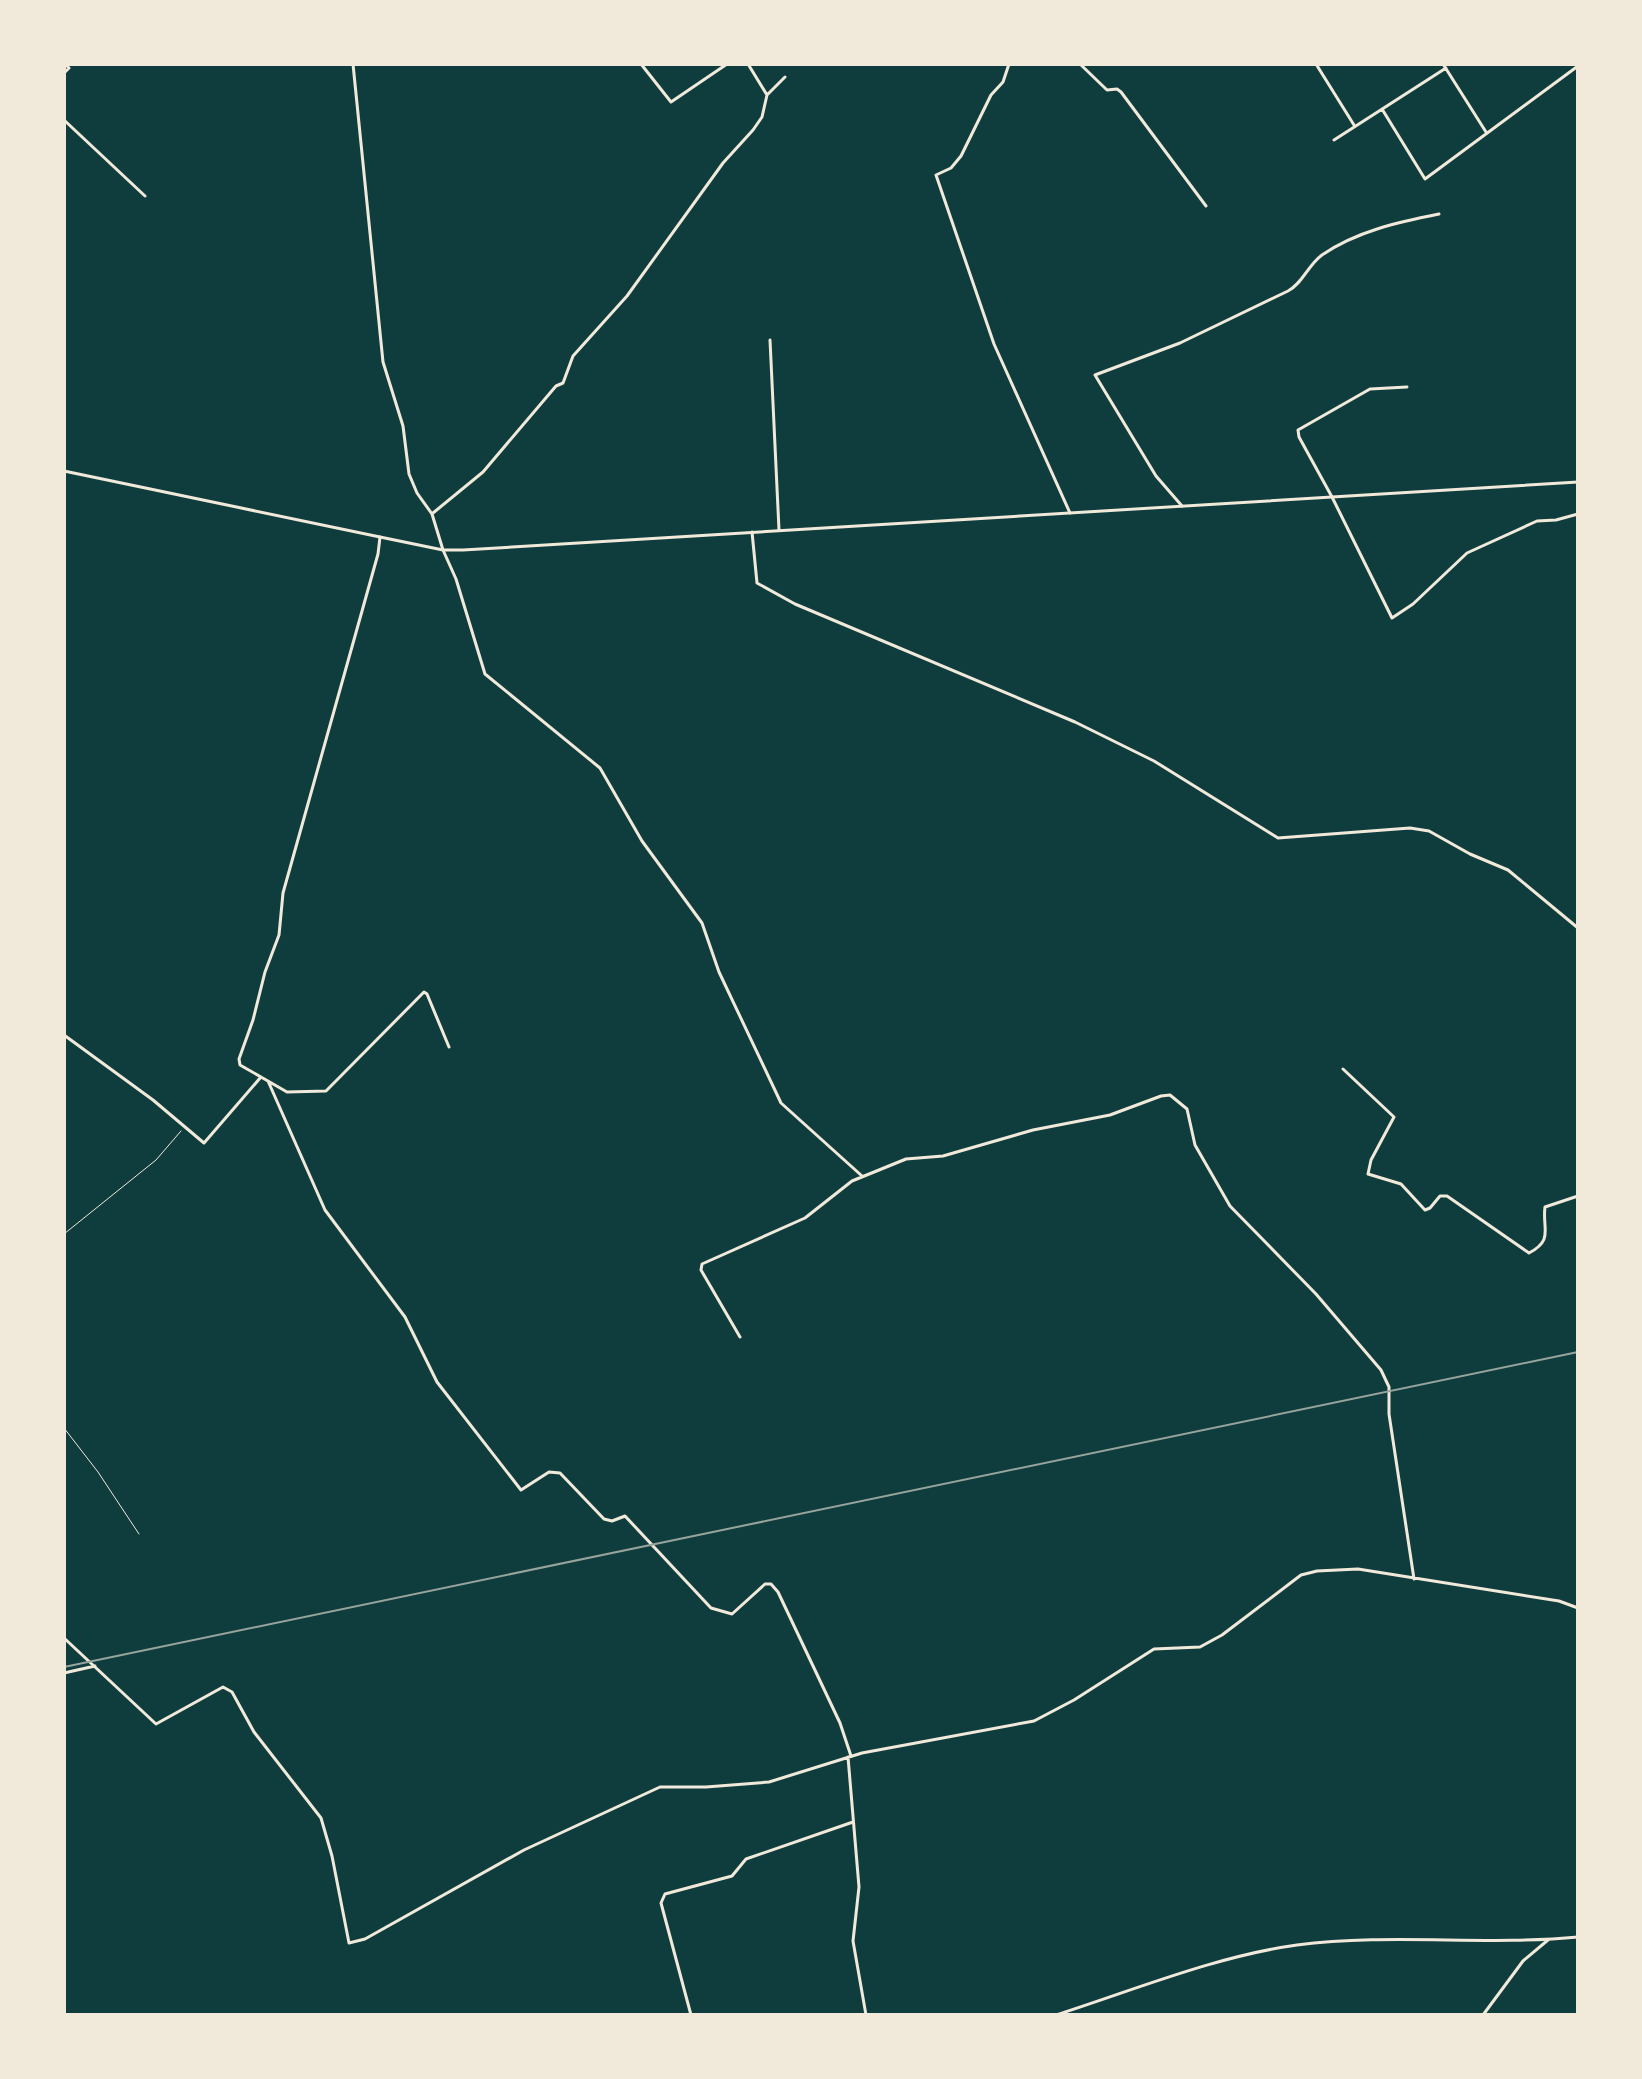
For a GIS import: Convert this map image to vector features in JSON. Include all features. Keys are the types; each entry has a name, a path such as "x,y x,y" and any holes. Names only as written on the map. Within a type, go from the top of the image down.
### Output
{"street":[{"path":"353,64 380,348 386,376 403,426 409,474 417,493 432,514 485,674 600,768 642,841 702,923 724,985 781,1103 862,1176"},
{"path":"641,64 671,102 727,64"},
{"path":"748,64 767,95"},
{"path":"1009,64 1003,82 991,95 956,164 936,175 994,344 1070,513"},
{"path":"1080,64 1107,90 1117,89 1121,92 1206,206"},
{"path":"1316,64 1355,126"},
{"path":"64,73 67,66"},
{"path":"1334,140 1445,66 1487,133"},
{"path":"1382,109 1425,179 1578,66"},
{"path":"432,514 483,472 535,409 556,386 567,379 568,364 573,356 627,296 697,197 762,117 767,95 785,77"},
{"path":"64,120 145,196"},
{"path":"1182,506 1156,476 1095,375 1180,343 1288,291 1298,284 1320,256 1368,231 1439,214"},
{"path":"770,340 779,530"},
{"path":"1407,387 1370,389 1298,430 1392,618 1413,604 1467,553 1537,521 1578,514"},
{"path":"64,471 443,550 1578,482"},
{"path":"752,532 757,583 769,590 795,604 1075,722 1154,761 1278,838 1410,828 1429,831 1470,854 1508,870 1578,928"},
{"path":"380,537 378,554 283,893 279,935 239,1059 240,1065 287,1092 326,1091 424,992 449,1047"},
{"path":"64,1035 186,1126 202,1142 207,1143 261,1077"},
{"path":"1343,1069 1394,1117 1371,1160 1368,1174 1401,1184 1423,1208 1428,1210 1440,1196 1447,1196 1529,1253 1547,1236 1545,1207 1578,1196"},
{"path":"268,1081 325,1210 405,1317 437,1382 521,1490 549,1472 560,1473 604,1519 612,1521 625,1516 718,1612 732,1614 765,1584 771,1584 778,1592 840,1723 849,1756 859,1887 853,1941 866,2015"},
{"path":"740,1337 706,1281 702,1264 805,1218 862,1176 906,1159 943,1156 1033,1130 1110,1115 1170,1095 1187,1109 1195,1145 1230,1206 1316,1294 1381,1370 1389,1387 1389,1414 1414,1579"},
{"path":"64,1638 156,1724 223,1687 232,1692 254,1732 321,1818 332,1856 349,1943 365,1939 524,1850 641,1793 660,1787 769,1782 849,1756 1034,1721 1074,1700 1154,1649 1200,1647 1222,1635 1301,1575 1358,1569 1559,1601 1578,1608"},
{"path":"64,1673 95,1666"},
{"path":"691,2015 661,1903 665,1894 732,1876 746,1859 853,1822"},
{"path":"1056,2015 1225,1962 1297,1945 1346,1941 1548,1940 1578,1937"},
{"path":"1483,2015 1523,1961 1548,1940"}],"path":[{"path":"64,1234 156,1160 186,1126"},
{"path":"64,1428 139,1534"}],"railway":[{"path":"64,1667 1578,1352"}]}
